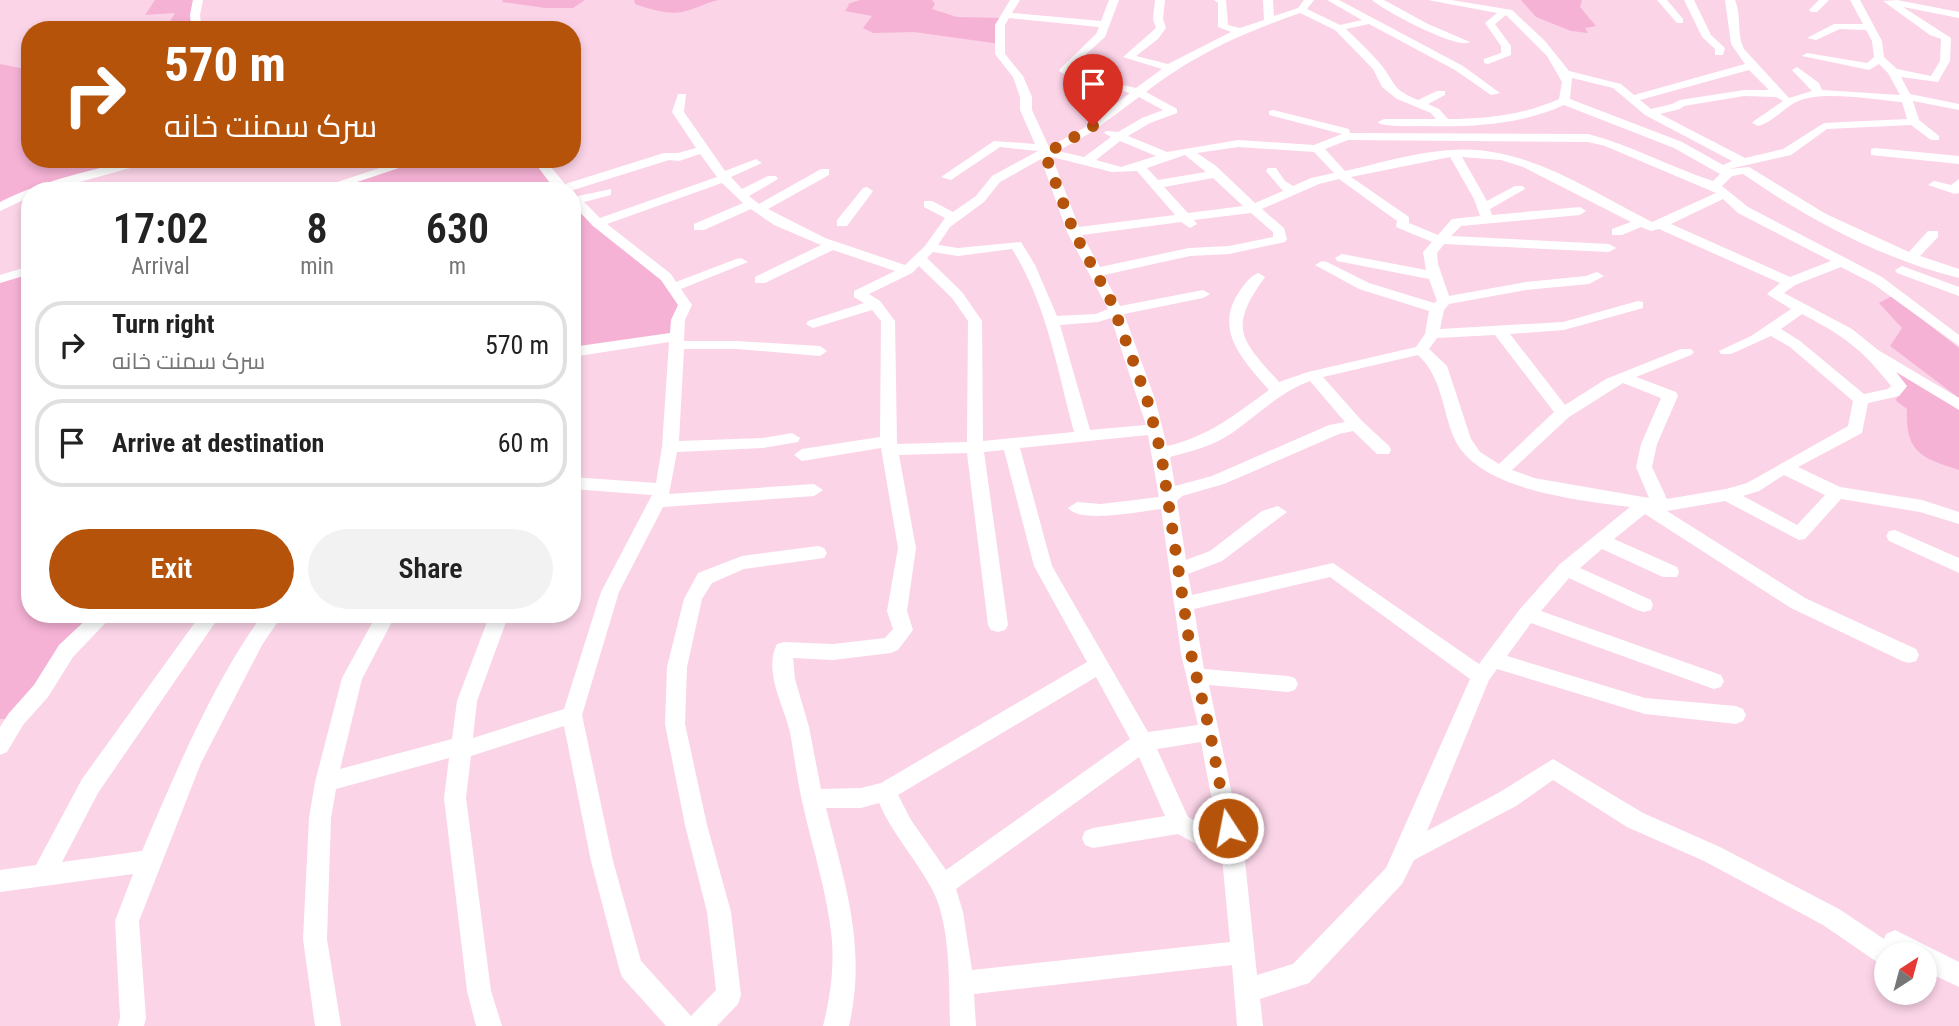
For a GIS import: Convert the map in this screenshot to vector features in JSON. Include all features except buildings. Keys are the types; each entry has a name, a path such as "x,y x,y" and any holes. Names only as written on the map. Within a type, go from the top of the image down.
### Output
{"street":[{"path":"196,21 198,0"},
{"path":"1015,0 1000,25 1000,54 1018,76 1026,97 1026,110 1044,150 1074,232 1116,311 1147,399 1161,453 1166,502 1183,604 1233,852 1250,1026"},
{"path":"1064,71 1101,35 1114,0"},
{"path":"1160,0 1158,19 1161,28 1154,37 1128,57 1170,68"},
{"path":"1219,0 1223,2 1223,27 1241,32"},
{"path":"1268,0 1269,22"},
{"path":"1332,0 1459,68 1494,93"},
{"path":"1377,0 1424,26 1465,42"},
{"path":"1433,0 1506,8 1519,19 1564,73 1568,88 1564,101"},
{"path":"1662,0 1680,21"},
{"path":"1689,0 1707,37 1720,48 1719,53"},
{"path":"1730,0 1735,20 1735,43 1777,94"},
{"path":"1814,10 1824,0"},
{"path":"1855,0 1877,41 1879,58 1893,72 1914,122 1919,129 1935,138"},
{"path":"1885,1 1959,15"},
{"path":"1885,1 1947,38 1959,38"},
{"path":"919,259 944,224 980,199 996,178 1093,126 1170,68 1241,32 1305,5 1339,28 1380,71 1386,85 1401,97 1435,111 1444,122"},
{"path":"1488,61 1506,55 1506,46 1490,23 1506,8"},
{"path":"1006,15 1104,24"},
{"path":"1339,28 1369,21"},
{"path":"1812,38 1838,26 1870,27"},
{"path":"1893,72 1934,80 1945,61 1947,38"},
{"path":"1709,59 1719,53"},
{"path":"1719,53 1750,64"},
{"path":"1807,56 1869,67 1879,58"},
{"path":"1630,99 1750,64"},
{"path":"1797,70 1815,85 1818,93"},
{"path":"1564,73 1617,86 1649,113 1742,161"},
{"path":"1085,78 1138,92 1173,111 1148,118 1118,136 1085,162"},
{"path":"1417,105 1441,93"},
{"path":"1649,113 1676,107 1680,103 1744,93 1777,94 1790,101"},
{"path":"1758,123 1790,101 1818,93 1905,97 1959,107"},
{"path":"682,96 678,111 724,177 751,203 790,230 834,244 919,259 957,295 975,321 975,447 998,625"},
{"path":"1384,122 1444,122 1514,117 1544,110 1564,101 1651,133 1724,170 1745,170 1771,189 1911,263 1959,292"},
{"path":"1273,113 1345,133 1588,138 1609,143 1672,172 1721,189 1743,210 1877,279 1959,342"},
{"path":"947,177 999,143 1044,150 1111,170 1141,169 1167,156 1228,144 1249,144 1276,150 1317,149 1331,145 1345,133 1345,113"},
{"path":"1724,170 1742,161 1768,158 1787,152 1824,126 1914,122"},
{"path":"1093,126 1167,156"},
{"path":"581,189 671,156 677,157 704,149"},
{"path":"1317,149 1329,156 1343,176 1362,192 1404,220 1401,224 1439,240 1609,248"},
{"path":"1096,272 1189,252 1230,250 1280,239 1279,231 1252,209 1212,169 1189,152"},
{"path":"1875,152 1959,160"},
{"path":"1074,232 1189,223 1252,209 1315,181 1454,153 1502,156 1527,164 1651,227 1721,189"},
{"path":"1454,153 1485,213"},
{"path":"598,223 756,163"},
{"path":"62,182 116,168"},
{"path":"345,182 390,168"},
{"path":"545,168 558,182"},
{"path":"1141,169 1189,223"},
{"path":"1153,185 1213,174 1212,169"},
{"path":"1721,189 1724,170"},
{"path":"1272,171 1281,184 1293,192"},
{"path":"699,228 825,172"},
{"path":"751,203 772,179"},
{"path":"1934,184 1958,189"},
{"path":"1485,213 1519,188"},
{"path":"842,223 867,191"},
{"path":"581,193 607,192"},
{"path":"0,207 21,197"},
{"path":"928,204 954,218"},
{"path":"581,207 666,277 685,305 678,320 670,447 660,496 610,592 572,715 602,861 631,968 683,1026"},
{"path":"1161,453 1196,446 1224,431 1277,390 1313,375 1421,350 1432,334 1440,305 1430,252 1457,222 1485,213 1580,211"},
{"path":"1617,232 1642,222"},
{"path":"1660,224 1790,282"},
{"path":"1877,279 1911,263 1933,234"},
{"path":"760,281 834,244"},
{"path":"836,1026 844,1003 844,926 812,799 799,728 781,668 784,650 833,652 891,645 902,630 897,611 906,548 889,446 888,321 875,304 859,294 919,259 1016,245 1037,281 1083,435"},
{"path":"1342,258 1436,276"},
{"path":"675,287 741,262"},
{"path":"1841,262 1790,282 1774,294 1847,332 1872,353 1899,386 1893,393 1861,400"},
{"path":"1911,263 1958,273"},
{"path":"1322,265 1364,286 1440,305 1525,286 1589,280 1597,276"},
{"path":"0,279 21,273"},
{"path":"1258,277 1237,310 1235,335 1241,348 1277,390"},
{"path":"1050,321 1098,318 1116,311 1203,294"},
{"path":"813,324 875,304"},
{"path":"1432,334 1564,326 1638,305"},
{"path":"1726,351 1772,330 1802,308"},
{"path":"1499,330 1563,413"},
{"path":"1772,330 1795,344 1861,400"},
{"path":"581,351 677,340 820,351"},
{"path":"1421,350 1439,366 1463,439 1474,456 1500,472 1532,483 1652,505 1727,495 1754,487 1856,429 1861,400"},
{"path":"1500,472 1563,413 1611,382 1686,352"},
{"path":"1872,353 1933,386 1959,405"},
{"path":"1313,375 1356,425 1383,450"},
{"path":"1623,378 1670,396 1649,444 1644,467 1652,505 1798,603 1909,655"},
{"path":"1077,508 1101,510 1166,502 1176,492 1218,480 1335,429 1356,425"},
{"path":"802,455 889,446 975,447 1154,429"},
{"path":"670,447 763,443 792,438"},
{"path":"1010,443 1043,566 1143,742 1181,824 1233,852"},
{"path":"1784,468 1837,494 1869,496 1922,506 1959,518"},
{"path":"581,484 660,496 814,490"},
{"path":"1727,495 1799,534 1837,494"},
{"path":"1248,990 1300,974 1394,876 1487,668 1527,614 1566,569 1599,540 1652,505"},
{"path":"1178,572 1216,556 1268,515 1278,512"},
{"path":"1895,536 1959,566"},
{"path":"1599,540 1670,572"},
{"path":"699,1026 729,995 719,912 696,825 676,724 677,667 693,599 705,578 742,564 818,553"},
{"path":"1566,569 1644,606"},
{"path":"1183,604 1333,570 1487,668 1645,706 1736,715"},
{"path":"1527,614 1714,681"},
{"path":"0,746 8,719 41,691 66,651 96,623"},
{"path":"43,876 90,786 206,623"},
{"path":"131,1026 133,1018 127,921 191,761 255,640 267,623"},
{"path":"328,1026 315,939 320,818 326,782 352,678 382,623"},
{"path":"489,1026 480,990 455,798 467,701 497,623"},
{"path":"812,799 861,798 886,792 1100,664"},
{"path":"1197,676 1288,684"},
{"path":"326,782 459,749 572,715"},
{"path":"943,885 1143,742 1210,732"},
{"path":"1406,853 1508,799 1553,768 1635,820 1712,854 1831,917 1874,945"},
{"path":"886,792 891,811 943,885 952,922 961,983 963,1026"},
{"path":"1093,838 1181,824"},
{"path":"0,881 149,861"},
{"path":"961,983 1242,952"},
{"path":"1937,964 1959,975"}],"shaded area":[{"path":"155,0 193,0 190,21 170,21 175,13 145,15"},
{"path":"585,0 573,8 545,8 502,2"},
{"path":"634,0 719,0 674,13 641,6 635,4"},
{"path":"860,0 932,0 935,4 932,9 957,17 1004,18 1000,44 914,32 873,33 863,28 872,16 845,11 848,4"},
{"path":"1521,0 1582,0 1580,7 1596,26 1585,28 1588,33 1571,31 1536,17"},
{"path":"0,64 21,68 21,168 110,168 55,182 21,182 21,193 0,203"},
{"path":"391,168 543,168 555,182 345,182"},
{"path":"581,205 643,260 685,305 677,336 581,351"},
{"path":"21,273 21,623 97,623 16,719 0,719 0,279"},
{"path":"1892,296 1959,348 1959,398 1890,346 1902,328 1879,303"},
{"path":"1887,363 1925,385 1959,410 1959,470 1935,462 1918,452 1909,435 1907,409 1895,400 1906,388"}],"route":[{"path":"1093,126 1045,154 1074,232 1112,303 1147,399 1161,453 1166,502 1191,654 1210,732 1228,828"}]}
